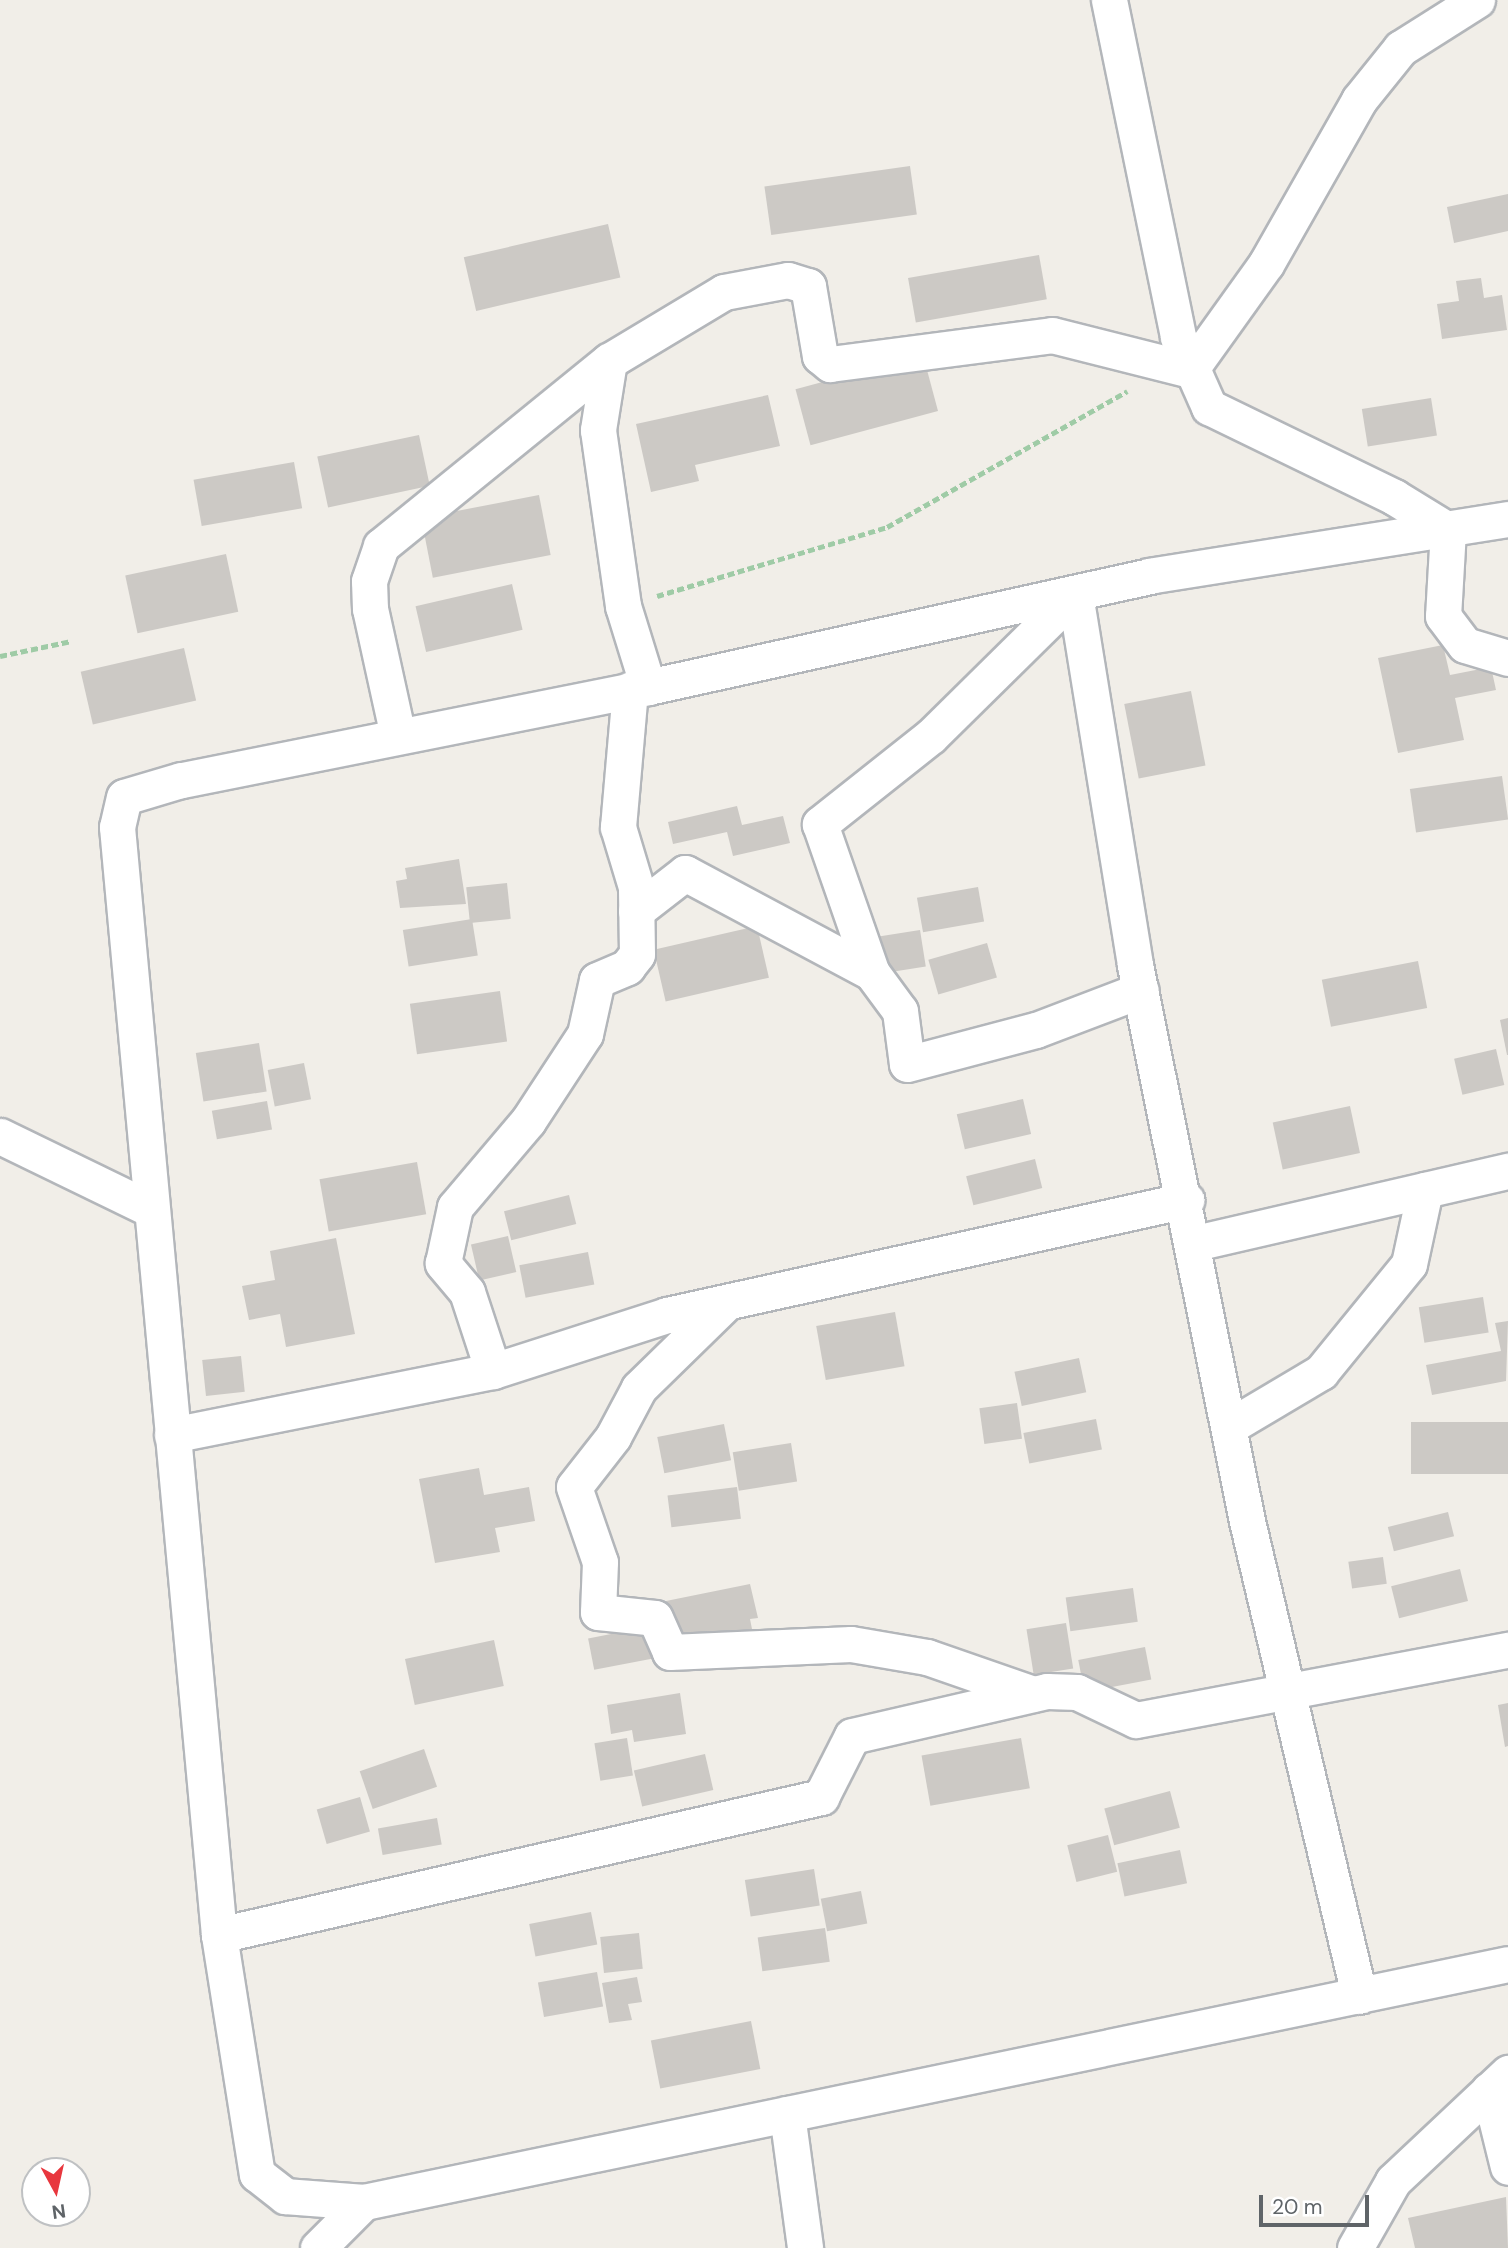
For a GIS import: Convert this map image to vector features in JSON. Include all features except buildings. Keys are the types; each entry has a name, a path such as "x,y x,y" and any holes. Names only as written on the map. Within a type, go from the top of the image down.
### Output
{"street":[{"path":"1110,0 1190,370 1209,407 1394,497 1448,530"},
{"path":"1190,370 1266,264 1359,100 1401,48 1477,0"},
{"path":"398,736 370,609 369,581 381,546 609,361 724,292 789,280 808,286 820,356 830,364 1052,335 1190,370"},
{"path":"493,1371 467,1292 443,1263 455,1208 528,1121 585,1034 597,980 627,967 637,954 636,911 618,827 639,689 623,606 598,430 609,361"},
{"path":"1508,519 1150,576 639,689 398,736 124,797 117,827 148,1208 219,1935 257,2174 285,2196 363,2202 1508,1964"},
{"path":"1448,530 1443,616 1465,645 1508,658"},
{"path":"1075,594 931,736 820,824 872,973 900,1011 907,1064 1036,1030 1141,990"},
{"path":"1075,594 1141,990 1288,1694 1359,1996"},
{"path":"636,911 685,873 872,973"},
{"path":"0,1136 148,1208"},
{"path":"1195,1243 1508,1171"},
{"path":"1230,1426 1321,1372 1409,1264 1425,1190"},
{"path":"172,1435 493,1371 726,1303 1186,1200"},
{"path":"726,1303 639,1388 613,1437 574,1487 600,1562 598,1612 655,1618 670,1652 851,1644 927,1657 1033,1694"},
{"path":"219,1935 821,1797 852,1736 1033,1694 1077,1692 1136,1720 1288,1694 1508,1650"},
{"path":"1499,2081 1508,2167"},
{"path":"1355,2248 1393,2181 1499,2081"},
{"path":"787,2114 805,2248"},
{"path":"318,2248 363,2202"}],"path":[{"path":"623,606 887,527 1130,389"},
{"path":"0,656 71,640"}]}
